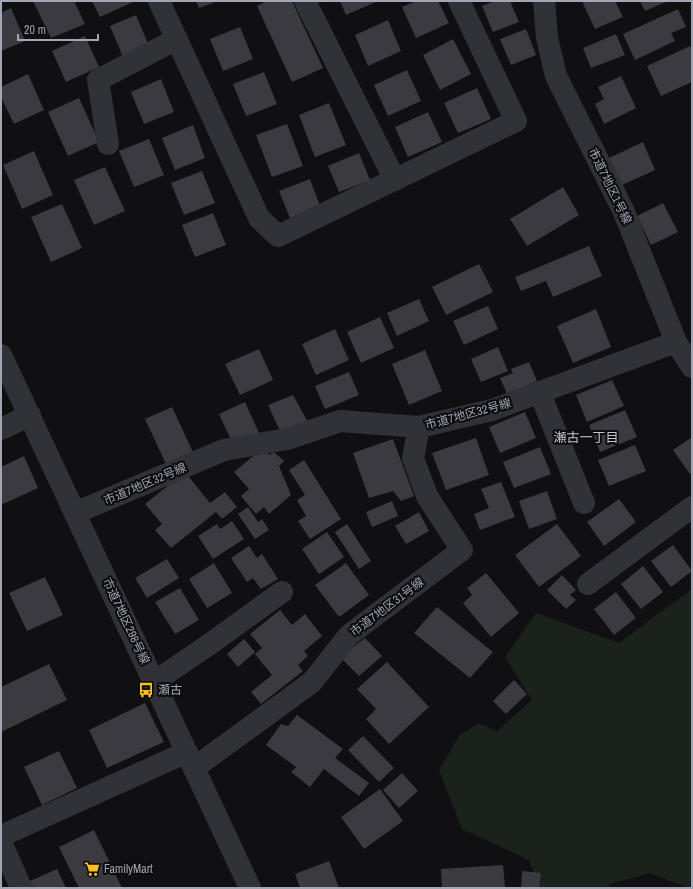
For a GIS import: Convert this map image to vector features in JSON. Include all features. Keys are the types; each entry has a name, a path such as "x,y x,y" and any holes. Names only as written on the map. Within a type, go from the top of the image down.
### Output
{"street":[{"path":"159,1 259,218 278,236 516,121 459,1"},
{"path":"305,1 395,180"},
{"name":"市道7地区1号線","path":"544,1 547,38 556,76 624,212 685,352"},
{"path":"108,144 98,80 177,40"},
{"name":"市道7地区32号線","path":"75,513 224,450 287,439 340,421 419,427 492,410 540,393 685,352"},
{"name":"市道7地区298号線","path":"1,355 250,888"},
{"path":"540,393 584,503"},
{"path":"1,429 30,415"},
{"name":"市道7地区31号線","path":"191,760 312,682 349,636 462,550 427,496 413,458 419,427"},
{"path":"588,584 692,507"},
{"path":"154,682 282,592"},
{"path":"1,836 191,760"},
{"path":"1,842 21,888"}],"shaded area":[{"path":"692,589 692,888 688,888 650,873 610,884 608,888 539,888 529,860 462,829 439,770 459,736 478,723 497,731 532,700 505,657 536,613 619,643"}],"building":[{"path":"33,1 74,1 85,24 51,38"},
{"path":"92,1 132,1 133,2 100,17"},
{"path":"196,1 218,1 199,8"},
{"path":"267,1 292,1 323,68 292,82 257,6"},
{"path":"340,1 378,1 346,15"},
{"path":"416,1 438,1 449,23 416,38 402,7"},
{"path":"495,1 510,1 519,22 493,32 482,6"},
{"path":"582,1 615,1 623,17 595,29"},
{"path":"640,1 668,1 645,11"},
{"path":"11,8 25,41 1,51 1,13"},
{"path":"678,9 686,27 671,33 675,41 635,60 623,34"},
{"path":"136,15 149,46 123,57 110,26"},
{"path":"388,20 401,51 368,66 355,35"},
{"path":"240,27 253,59 223,71 210,39"},
{"path":"526,29 536,55 511,65 500,39"},
{"path":"616,34 625,55 591,68 583,48"},
{"path":"85,36 99,67 66,82 52,51"},
{"path":"453,39 471,74 440,90 423,55"},
{"path":"690,46 692,50 692,82 661,96 647,66"},
{"path":"407,70 421,101 388,116 374,85"},
{"path":"264,72 277,104 246,116 233,84"},
{"path":"28,74 44,110 14,124 1,97 1,87"},
{"path":"621,76 636,108 604,124 595,104 604,99 598,87"},
{"path":"161,79 174,112 144,124 131,92"},
{"path":"477,88 491,119 458,133 444,103"},
{"path":"79,98 99,142 68,156 48,112"},
{"path":"329,103 346,145 315,157 299,115"},
{"path":"428,112 442,142 408,157 395,127"},
{"path":"287,124 303,166 272,177 256,135"},
{"path":"193,125 205,158 175,170 162,138"},
{"path":"149,139 164,175 134,187 119,151"},
{"path":"643,142 655,170 622,185 609,158"},
{"path":"34,151 53,195 22,209 3,165"},
{"path":"359,153 370,180 339,192 328,166"},
{"path":"105,167 125,211 94,225 74,180"},
{"path":"202,171 215,203 184,215 171,183"},
{"path":"310,179 320,206 290,218 279,191"},
{"path":"563,187 579,215 527,246 510,219"},
{"path":"663,203 678,232 651,245 637,216"},
{"path":"62,204 82,248 51,262 31,217"},
{"path":"213,213 226,245 195,257 182,225"},
{"path":"589,246 602,276 553,297 546,281 521,291 515,277"},
{"path":"479,264 493,292 446,315 432,287"},
{"path":"419,299 429,321 397,336 387,313"},
{"path":"488,306 498,329 464,345 453,321"},
{"path":"596,309 611,347 573,363 557,326"},
{"path":"380,317 394,348 361,363 347,332"},
{"path":"335,329 349,360 316,375 302,344"},
{"path":"498,347 508,371 481,382 471,359"},
{"path":"259,349 273,380 240,395 225,364"},
{"path":"425,350 442,391 409,405 392,364"},
{"path":"529,362 537,381 507,394 500,378 513,373 511,369"},
{"path":"349,372 359,395 325,409 315,386"},
{"path":"612,380 624,406 587,422 576,395"},
{"path":"293,395 309,424 282,435 268,405"},
{"path":"245,402 259,433 233,444 219,414"},
{"path":"172,407 193,452 166,464 145,419"},
{"path":"625,410 637,437 600,452 589,425"},
{"path":"525,412 536,438 500,453 489,427"},
{"path":"692,437 692,473 690,474 673,450"},
{"path":"476,438 489,475 446,490 432,453"},
{"path":"393,439 414,496 401,501 393,491 369,498 353,453"},
{"path":"635,445 646,471 609,486 598,460"},
{"path":"540,447 551,474 514,488 503,462"},
{"path":"263,448 269,455 274,452 284,461 279,466 291,495 269,514 264,507 256,514 241,496 249,489 234,472"},
{"path":"24,456 38,488 3,504 1,500 1,467"},
{"path":"304,460 341,519 310,539 298,521 306,516 297,500 305,495 289,470"},
{"path":"185,472 210,503 225,492 237,507 222,519 216,512 171,548 155,530 162,524 145,504"},
{"path":"501,482 515,517 480,530 474,514 489,508 481,489"},
{"path":"547,491 557,519 529,529 519,501"},
{"path":"619,499 636,522 604,546 587,522"},
{"path":"392,501 398,516 372,527 366,512"},
{"path":"248,507 258,522 262,519 269,530 255,539 238,514"},
{"path":"419,512 429,531 406,544 395,526"},
{"path":"232,521 244,539 213,559 198,536 217,524 220,529"},
{"path":"347,524 371,561 359,569 335,532"},
{"path":"557,524 581,556 539,587 515,555"},
{"path":"327,532 344,557 319,574 302,549"},
{"path":"673,545 692,571 671,587 651,561"},
{"path":"249,546 257,558 262,554 278,579 261,589 253,578 247,582 231,558"},
{"path":"167,559 179,578 147,598 135,578"},
{"path":"214,563 232,593 207,608 189,579"},
{"path":"346,563 369,595 339,617 315,585"},
{"path":"643,566 663,592 641,609 621,584"},
{"path":"486,573 519,613 491,637 463,603 472,595 467,588"},
{"path":"562,575 576,590 570,595 576,600 566,609 547,590"},
{"path":"45,577 63,615 27,631 9,593"},
{"path":"180,588 199,620 175,634 155,602"},
{"path":"616,592 636,618 614,635 594,609"},
{"path":"437,607 493,652 470,678 414,633"},
{"path":"280,610 292,625 305,614 322,636 304,651 308,656 298,665 303,671 261,704 251,692 272,675 255,654 262,648 250,634"},
{"path":"365,638 382,656 359,676 340,657"},
{"path":"244,639 255,652 238,667 227,654"},
{"path":"387,662 429,707 389,744 366,719 376,709 357,689"},
{"path":"49,664 67,700 1,732 1,687"},
{"path":"514,680 527,694 506,714 493,701"},
{"path":"145,703 164,742 107,768 89,730"},
{"path":"297,715 343,749 335,758 369,783 359,796 324,769 310,787 291,772 296,767 266,745 281,724 288,726"},
{"path":"363,736 394,768 379,782 348,750"},
{"path":"59,751 77,788 42,805 24,767"},
{"path":"402,773 418,791 399,808 383,790"},
{"path":"380,789 403,821 364,849 341,817"},
{"path":"94,830 122,888 79,888 59,847"},
{"path":"329,861 339,888 300,888 295,874"},
{"path":"503,865 505,888 442,888 441,869"},
{"path":"57,869 66,888 33,888 30,881"},
{"path":"522,871 541,873 539,888 521,888"}],"place":[{"name":"瀬古","path":"146,690"},
{"name":"FamilyMart","path":"92,869"}],"district":[{"name":"瀬古一丁目","path":"586,437"}]}
